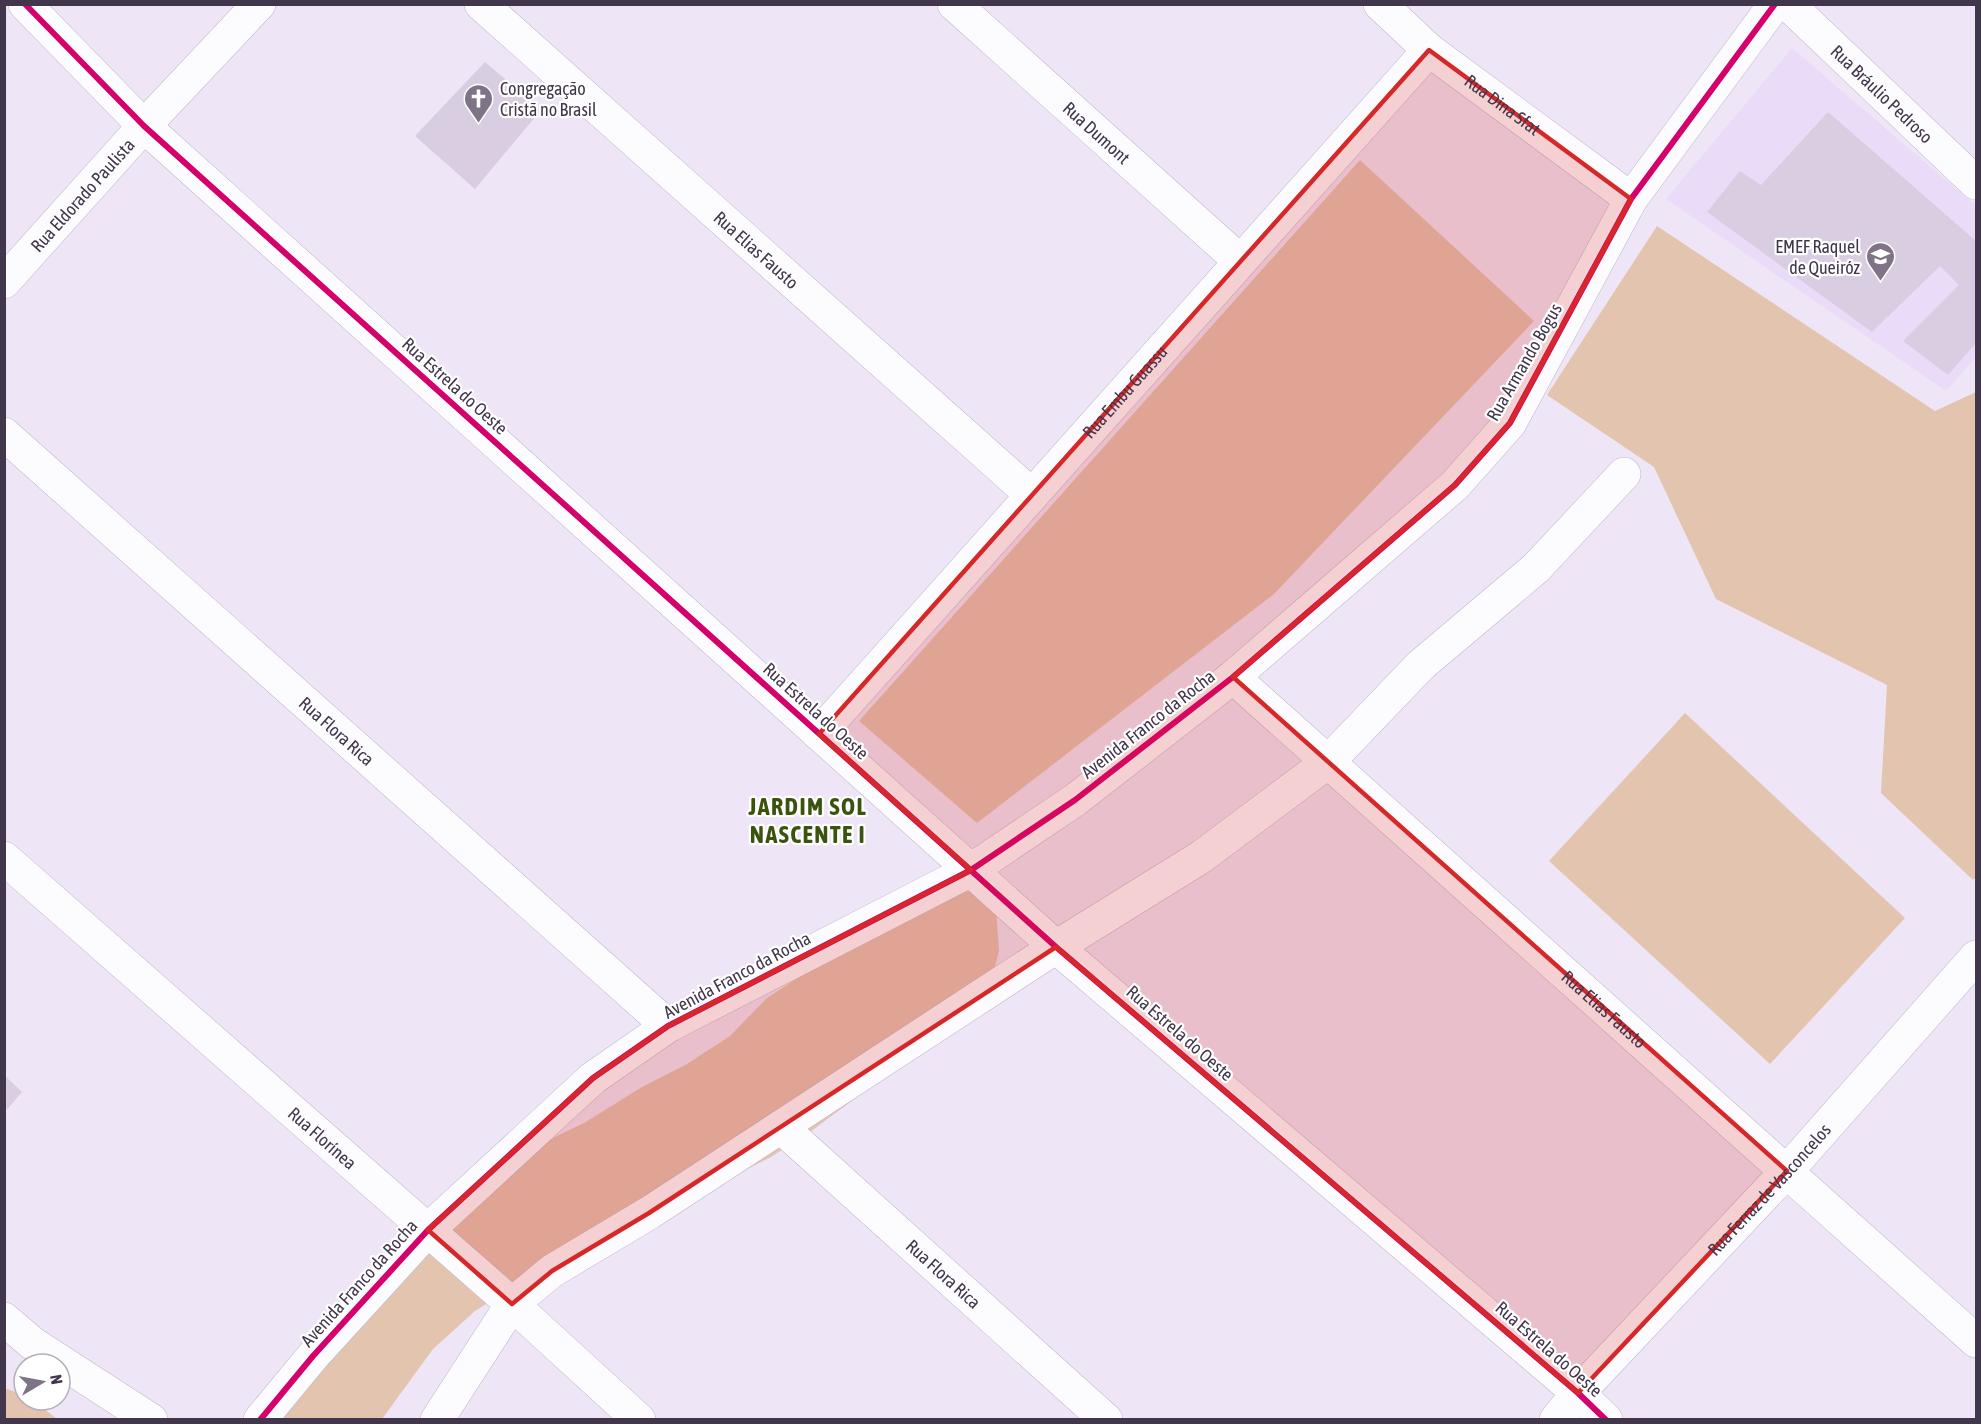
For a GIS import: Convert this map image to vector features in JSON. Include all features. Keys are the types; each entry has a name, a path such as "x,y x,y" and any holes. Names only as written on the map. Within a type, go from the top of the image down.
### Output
{"street":[{"name":"Rua Estrela do Oeste","path":"25,4 144,126 1056,947 1606,1419"},
{"name":"Rua Eldorado Paulista","path":"4,282 144,126 259,4"},
{"name":"Rua Elias Fausto","path":"481,4 1032,495"},
{"name":"Rua Dumont","path":"954,4 1240,261"},
{"name":"Rua Dina Sfat","path":"1380,4 1429,50 1631,199"},
{"name":"Rua Armando Bogus","path":"1233,677 1455,485 1510,423 1631,199 1775,4"},
{"name":"Rua Bráulio Pedroso","path":"1788,4 1977,183"},
{"name":"Rua Embu Guassu","path":"819,734 1429,50"},
{"name":"Rua Flora Rica","path":"4,434 668,1026"},
{"path":"437,1419 512,1304 552,1271 649,1213 1056,947 1201,857 1328,762 1421,665 1536,568 1624,474"},
{"name":"Rua Elias Fausto","path":"1233,677 1977,1341"},
{"name":"Avenida Franco da Rocha","path":"260,1419 313,1356 428,1230 593,1078 668,1026 971,870 1075,800 1233,677"},
{"name":"Rua Florínea","path":"4,858 512,1304 639,1419"},
{"name":"Rua Ferraz de Vasconcelos","path":"1556,1419 1787,1171 1977,957"},
{"name":"Rua Flora Rica","path":"781,1127 1106,1419"},
{"path":"4,1319 18,1348 151,1419"}],"highlighted area":[{"path":"1429,50 1631,199 1510,423 1455,485 1233,677 1787,1171 1578,1393 1056,947 649,1213 552,1271 512,1304 428,1230 593,1078 668,1026 971,870 819,734"}],"shaded area":[{"name":"EMEF Raquel de Queiróz","path":"1792,48 1976,206 1976,357 1946,391 1666,199"},
{"path":"1360,160 1534,321 1274,594 977,823 859,721"},
{"path":"1657,226 1935,411 1976,392 1976,877 1973,880 1881,793 1887,685 1716,599 1654,467 1547,395"},
{"path":"1685,713 1905,918 1770,1064 1549,861"},
{"path":"942,890 995,893 999,951 986,1001 814,1129 771,1157 519,1283 475,1311 433,1349 382,1419 267,1420 293,1377 534,1147 584,1123 642,1087 687,1064 730,1036 767,998 897,913"},
{"path":"4,1388 12,1391 12,1412 48,1412 57,1419 5,1419"}],"building":[{"name":"Congregação Cristã no Brasil","path":"485,62 541,110 475,189 415,136"},
{"name":"EMEF Raquel de Queiróz","path":"1828,112 1976,241 1976,343 1948,375 1903,341 1959,285 1940,266 1872,332 1707,212 1740,171 1761,185"},
{"path":"4,1075 22,1092 4,1113"}],"cycle path":[{"path":"25,4 144,126 1056,947 1578,1393 1606,1420"},
{"path":"260,1420 313,1356 428,1230 593,1078 668,1026 971,870 1075,800 1233,677 1455,485 1510,423 1631,199 1775,4"}],"place":[{"name":"Congregação Cristã no Brasil","path":"479,124"},
{"name":"EMEF Raquel de Queiróz","path":"1881,282"}],"district":[{"name":"JARDIM SOL NASCENTE I","path":"808,820"}]}
